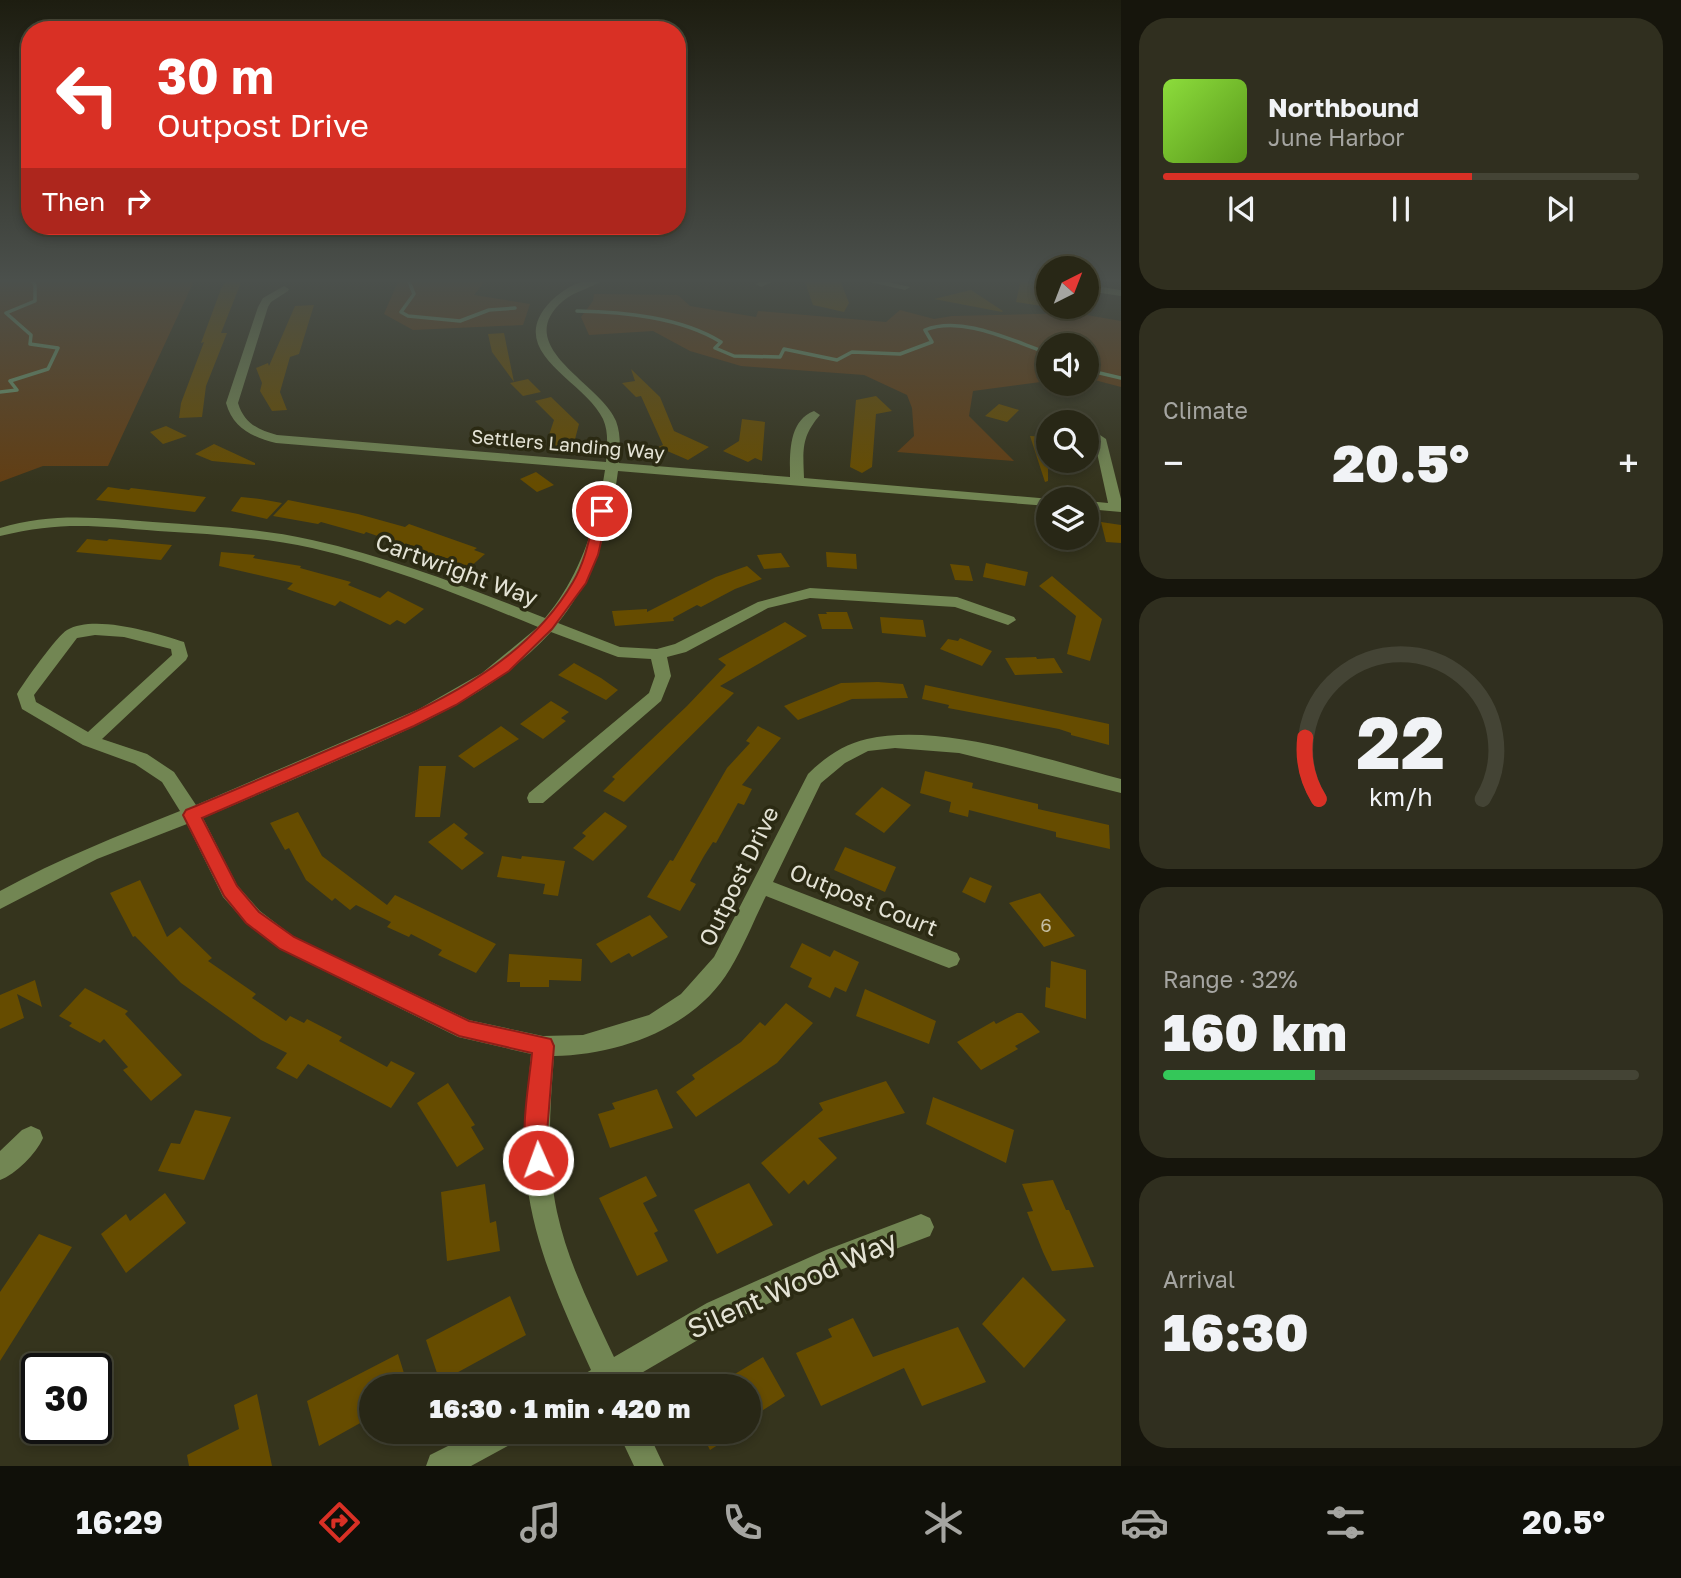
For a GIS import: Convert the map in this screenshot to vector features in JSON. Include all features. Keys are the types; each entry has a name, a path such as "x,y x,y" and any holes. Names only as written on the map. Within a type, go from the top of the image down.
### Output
{"street":[{"name":"Settlers Landing Way","path":"250,347 232,403 235,418 243,425 276,439 1036,501"},
{"path":"0,901 103,848 192,815 450,702 503,667 547,626 579,583 592,555 616,439 610,418 601,405 550,356 545,347"},
{"path":"797,482 801,427 814,415"},
{"path":"1099,506 1119,508 1100,439"},
{"name":"Cartwright Way","path":"0,533 30,523 68,518 246,534 312,544 391,566 618,652 657,654 680,648 763,605 810,593 957,602 1008,620"},
{"name":"Outpost Drive","path":"89,741 180,656 178,646 148,636 81,629 71,634 25,694 28,705 89,741 141,759 168,777 192,815 230,891 253,917 287,943 466,1030 543,1046 583,1045 622,1035 657,1022 689,1001 722,964 814,779 828,764 867,745 904,741 951,744 1121,786"},
{"path":"536,798 655,697 663,685 664,667 657,654"},
{"name":"Outpost Court","path":"760,885 949,959"},
{"path":"543,1046 536,1133 540,1187 562,1273 601,1374"},
{"path":"0,1168 31,1138"},
{"name":"Silent Wood Way","path":"619,1374 717,1313 835,1259 922,1227"},
{"path":"441,1466 482,1444"},
{"path":"639,1444 649,1466"}],"shaded area":[{"path":"0,347 163,347 108,466 43,466 0,482"},
{"path":"683,347 1036,347 1036,383 973,391 969,416 1014,461 897,452 914,436 912,408 907,395 864,375 741,366"},
{"path":"1099,347 1121,347 1121,387 1099,381"}],"building":[{"path":"202,347 221,347 206,386 202,417 179,418 181,403"},
{"path":"277,347 301,347 299,354 290,357 280,392 287,410 272,411 260,391 262,383 256,368 268,363 269,366"},
{"path":"491,347 507,347 514,382"},
{"path":"631,369 660,397 674,431 709,447 688,460 658,447 663,445 641,396 636,397 622,383 635,381"},
{"path":"528,379 541,392 523,396 510,383"},
{"path":"876,396 892,411 876,414 872,467 862,473 850,467 856,400"},
{"path":"551,397 579,424 573,447 554,446 556,439 548,438 554,420 535,401"},
{"path":"999,404 1019,410 1007,422 985,416"},
{"path":"742,419 765,422 762,461 755,458 748,462 723,451 739,441"},
{"path":"166,426 187,436 163,444 150,432"},
{"path":"1030,436 1036,436 1036,454"},
{"path":"214,444 255,465 212,461 195,454"},
{"path":"536,472 554,485 537,492 520,479"},
{"path":"1042,473 1048,473 1048,481 1045,482"},
{"path":"108,487 206,497 195,512 96,500"},
{"path":"241,497 282,503 267,519 231,511"},
{"path":"288,500 405,527 409,524 477,548 474,550 485,554 469,568 366,532 364,534 321,522 318,524 273,516"},
{"path":"1101,522 1121,525 1121,543 1106,542"},
{"path":"87,539 172,545 161,560 76,552"},
{"path":"221,552 255,555 253,558 301,566 300,568 351,582 348,585 380,598 388,591 424,609 405,624 397,620 390,625 340,601 335,606 287,589 293,583 219,566"},
{"path":"826,552 856,554 857,569 827,567"},
{"path":"781,553 790,567 764,569 757,555"},
{"path":"986,563 1028,572 1025,586 983,577"},
{"path":"950,564 969,566 973,581 955,580"},
{"path":"747,566 762,579 735,589 701,607 697,605 673,618 674,621 615,626 612,611 647,609 647,612 716,577"},
{"path":"1052,576 1102,619 1090,661 1067,654 1076,616 1039,586"},
{"path":"826,612 847,612 853,629 822,629 818,614 827,614"},
{"path":"880,617 923,620 926,637 882,633"},
{"path":"785,622 807,636 720,686 734,693 624,802 603,791 615,779 612,777 726,665 718,659"},
{"path":"960,638 992,651 982,666 940,649 948,639 958,641"},
{"path":"1005,658 1054,658 1063,673 1015,675"},
{"path":"574,663 618,690 606,700 558,675"},
{"path":"841,683 903,684 908,698 852,699 798,720 784,706"},
{"path":"925,685 1109,724 1109,745 1059,729 948,708 949,705 922,699"},
{"path":"551,701 569,712 561,718 566,721 543,739 520,724"},
{"path":"501,726 519,739 474,768 458,756"},
{"path":"758,726 781,738 742,785 752,789 744,805 738,803 716,843 713,842 704,856 690,881 696,884 680,911 647,897 670,860 673,861 727,768 750,743 746,741"},
{"path":"419,766 446,766 440,817 415,817"},
{"path":"925,771 973,783 972,788 1038,804 1038,809 1109,825 1110,849 1056,837 1056,832 969,810 968,817 949,812 951,802 920,793"},
{"path":"882,787 911,805 884,833 855,814"},
{"path":"298,812 322,856 387,905 395,895 496,944 476,973 438,955 442,950 411,934 409,937 387,927 391,922 356,905 350,910 335,898 332,901 306,880 289,848 285,850 270,823"},
{"path":"605,812 627,826 593,861 573,848 586,836 582,833"},
{"path":"454,823 468,834 464,838 484,853 462,870 428,842"},
{"path":"845,847 896,867 885,892 834,870"},
{"path":"502,856 565,861 558,896 543,894 545,884 497,877"},
{"path":"970,877 992,886 985,903 962,892"},
{"path":"140,880 167,937 180,927 212,958 208,961 256,994 252,998 286,1021 290,1016 304,1023 307,1019 342,1037 339,1041 387,1067 391,1061 415,1073 391,1108 308,1064 297,1079 276,1068 287,1053 261,1040 181,983 135,936 133,937 110,893"},
{"path":"1040,893 1075,936 1044,947 1009,903"},
{"path":"650,915 668,937 632,957 629,953 611,963 596,944"},
{"path":"802,943 830,957 834,950 859,962 846,992 835,987 830,998 808,987 812,978 790,967"},
{"path":"509,954 582,959 581,981 549,980 549,987 520,987 520,982 507,982"},
{"path":"1051,961 1086,970 1086,1019 1045,1007 1046,987 1050,988"},
{"path":"35,980 42,1007 17,994 24,1018 0,1029 0,995"},
{"path":"85,988 128,1011 125,1014 182,1075 151,1101 123,1070 128,1067 104,1039 100,1043 69,1026 72,1023 59,1016"},
{"path":"865,989 936,1021 929,1044 856,1016"},
{"path":"786,1003 813,1023 777,1063 696,1117 676,1092 695,1079 692,1075 741,1042 760,1022 765,1026"},
{"path":"1022,1013 1040,1032 1015,1046 1018,1049 981,1070 957,1042 994,1021 996,1024"},
{"path":"886,1081 905,1113 818,1138 837,1158 808,1185 804,1180 789,1194 761,1163 823,1110 819,1103"},
{"path":"448,1083 475,1125 471,1127 484,1149 457,1167 417,1103"},
{"path":"657,1089 673,1128 610,1148 598,1114 615,1109 612,1103"},
{"path":"933,1097 1014,1130 1006,1163 926,1124"},
{"path":"195,1110 231,1117 204,1180 158,1171 171,1143 180,1144"},
{"path":"646,1176 657,1196 643,1203 658,1231 654,1233 668,1261 637,1276 599,1198"},
{"path":"1053,1180 1094,1267 1052,1271 1043,1252 1027,1212 1033,1211 1022,1184"},
{"path":"749,1183 773,1225 717,1254 694,1210"},
{"path":"485,1184 490,1223 496,1221 500,1251 447,1261 441,1192"},
{"path":"165,1193 186,1223 126,1273 101,1234 126,1214 130,1221"},
{"path":"39,1234 72,1247 0,1361 0,1292"},
{"path":"1023,1277 1066,1320 1024,1368 982,1324"},
{"path":"510,1296 526,1335 455,1374 437,1374 426,1340"},
{"path":"853,1318 873,1357 958,1327 986,1382 922,1406 904,1368 821,1406 796,1353 832,1337 828,1329"},
{"path":"398,1354 404,1374 359,1374"},
{"path":"763,1357 785,1396 761,1411 761,1374 735,1374"},
{"path":"359,1374 359,1424 319,1446 307,1401"},
{"path":"257,1394 272,1466 189,1466 187,1455 239,1429 234,1405"},
{"path":"707,1444 719,1444 710,1450"}],"waterway":[{"path":"0,392 17,390 10,381 48,369 58,348 54,347"},
{"path":"716,347 734,356 780,357 784,349 837,360 852,352 900,354 918,347"},
{"path":"1099,373 1121,378"}],"route":[{"path":"538,1160 536,1133 543,1046 466,1030 287,943 253,917 230,891 192,815 408,722 450,702 503,667 547,626 579,583 592,555 602,511"}]}
